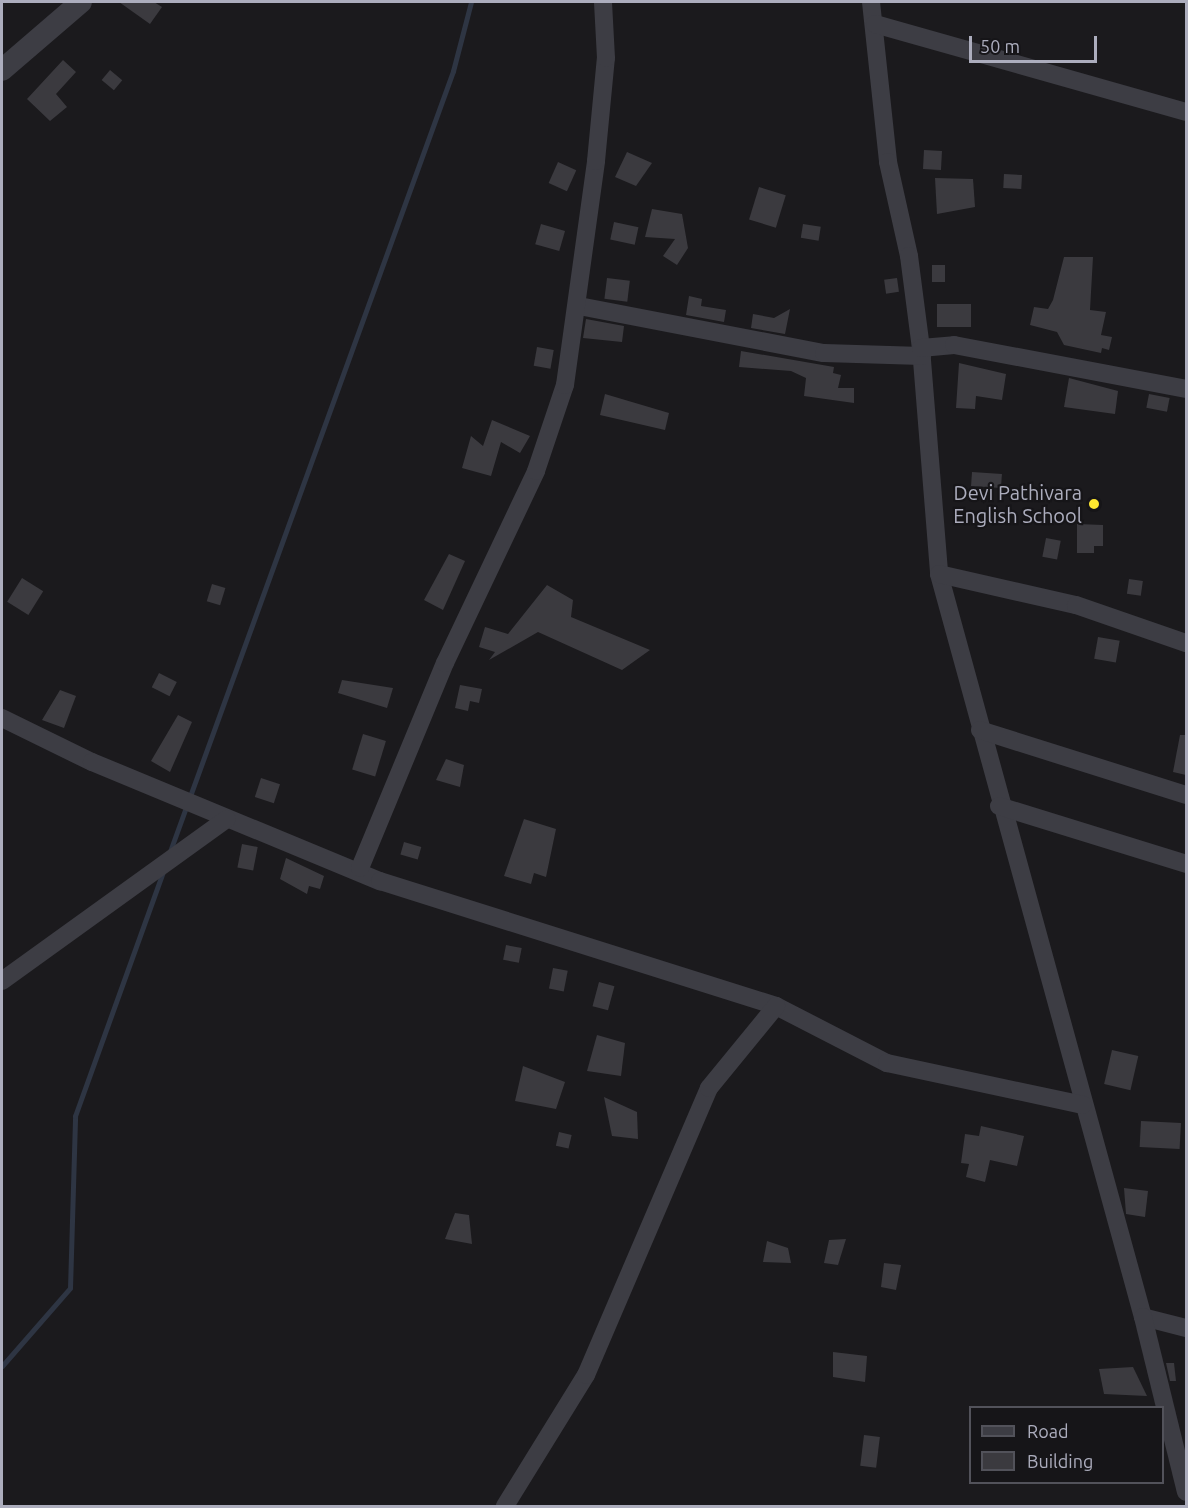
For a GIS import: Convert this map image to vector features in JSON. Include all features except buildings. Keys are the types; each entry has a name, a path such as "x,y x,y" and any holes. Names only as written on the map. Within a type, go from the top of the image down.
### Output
{"street":[{"path":"2,70 81,2"},
{"path":"360,868 445,663 536,471 565,386 579,306 606,58 603,2"},
{"path":"871,2 888,162 909,256 921,352 939,574 999,806 1143,1317 1186,1492"},
{"path":"875,24 1186,112"},
{"path":"579,306 824,353 921,352 954,345 1186,389"},
{"path":"939,574 1076,604 1186,643"},
{"path":"2,718 227,819 360,868 380,880 776,1006 887,1063 1083,1105"},
{"path":"980,730 1186,795"},
{"path":"999,806 1186,864"},
{"path":"2,981 227,819"},
{"path":"505,1506 586,1375 709,1088 776,1006"},
{"path":"1143,1317 1186,1328"}],"waterway":[{"path":"169,854 453,71 471,2"},
{"path":"2,1366 70,1288 75,1116 163,872"}],"place":[{"name":"Devi Pathivara English School","path":"1094,504"}]}
